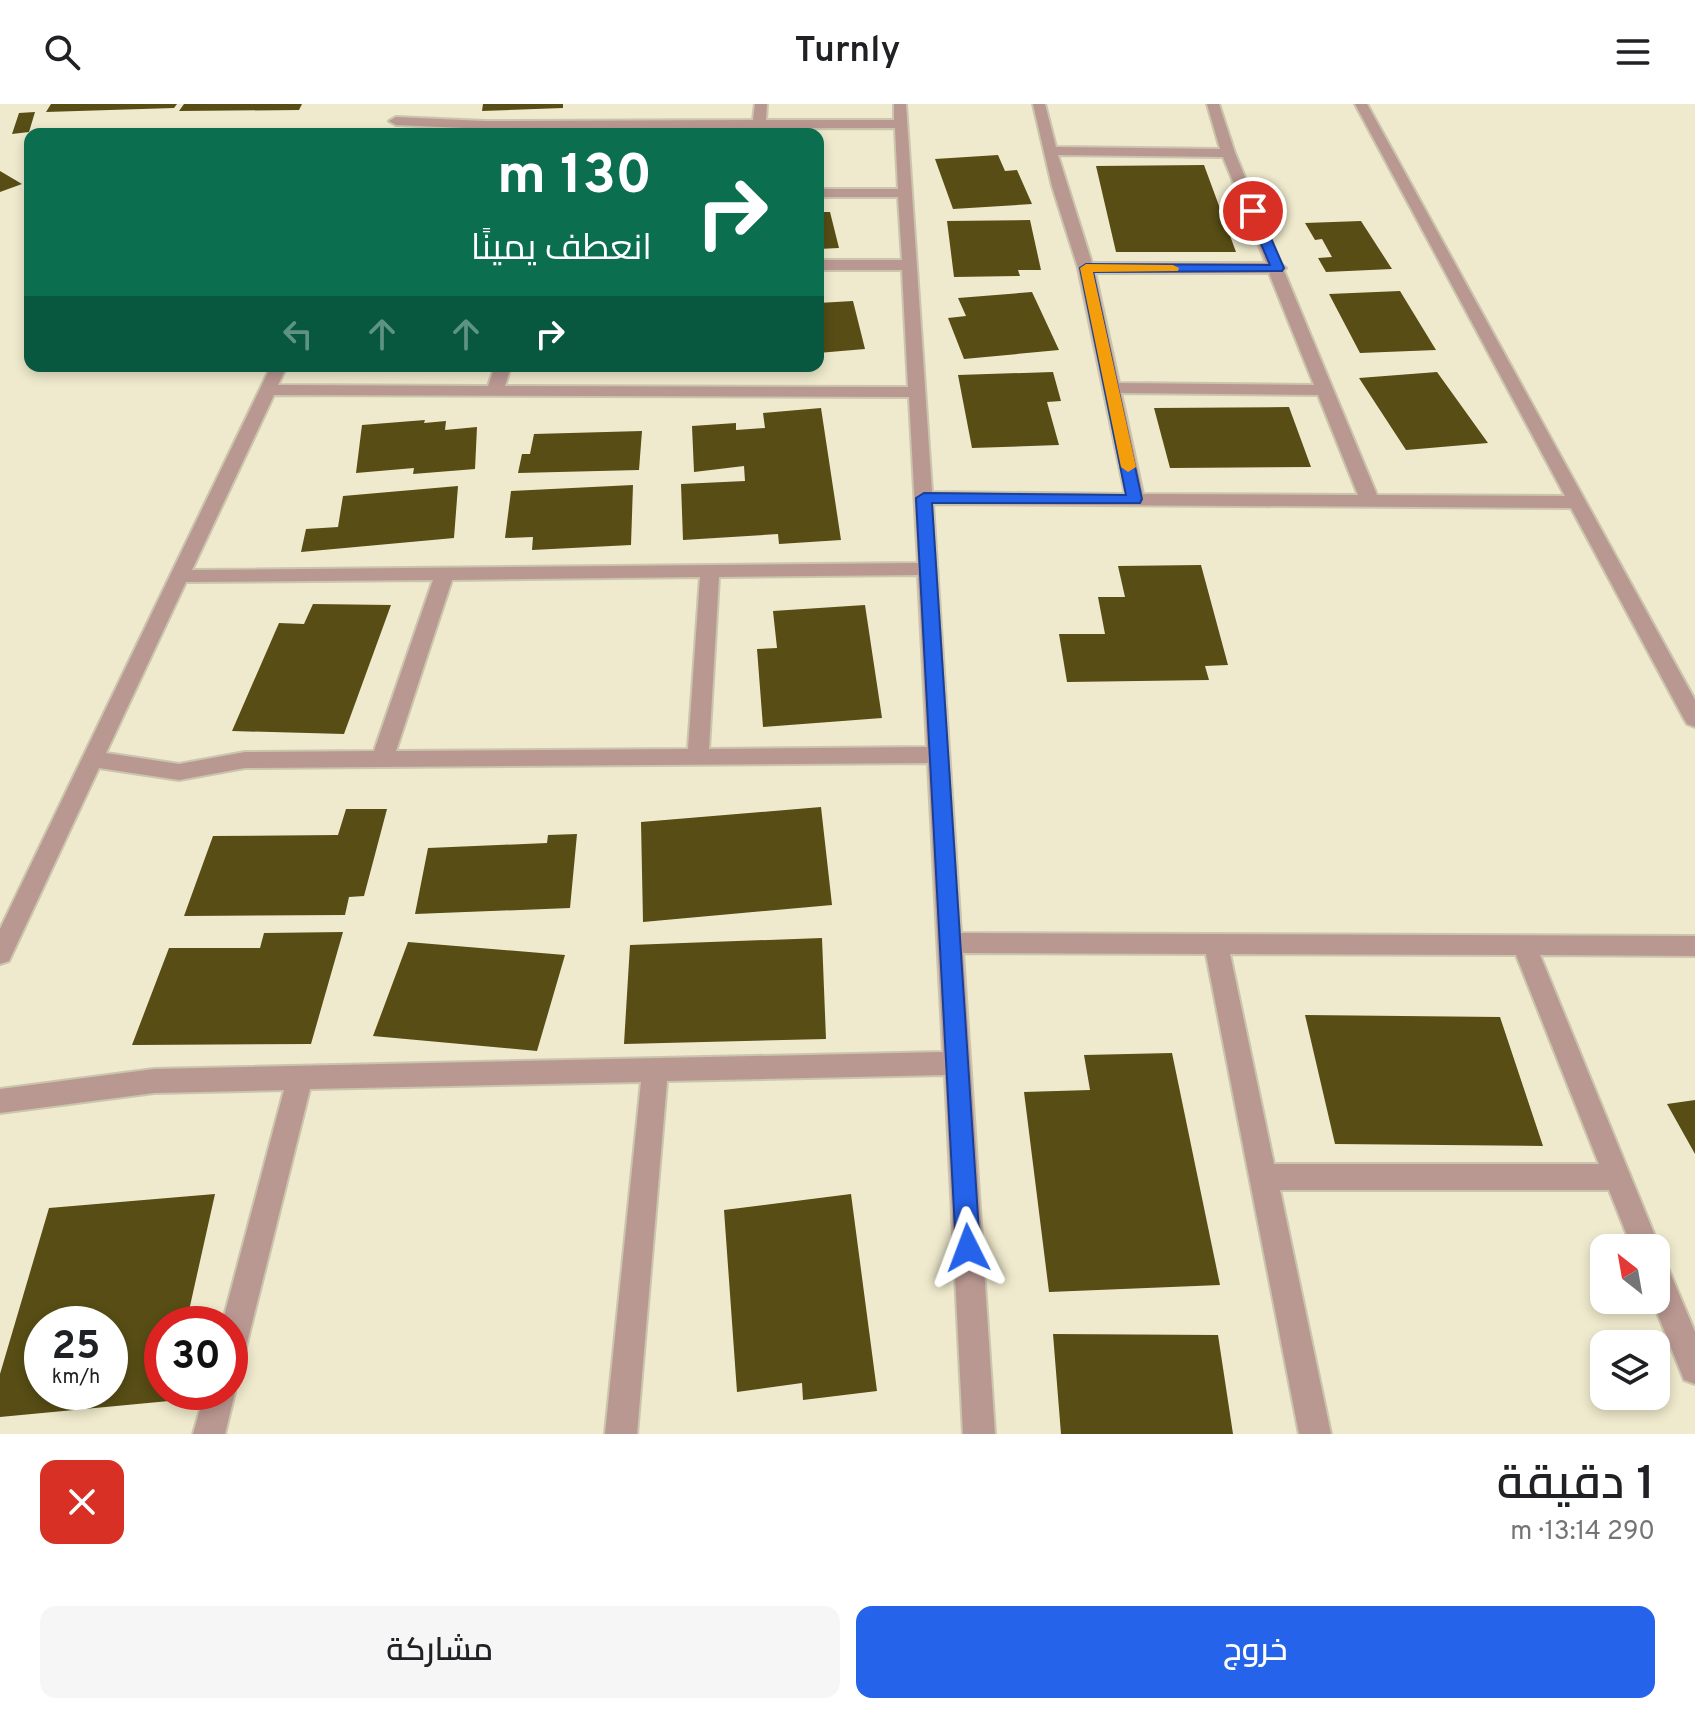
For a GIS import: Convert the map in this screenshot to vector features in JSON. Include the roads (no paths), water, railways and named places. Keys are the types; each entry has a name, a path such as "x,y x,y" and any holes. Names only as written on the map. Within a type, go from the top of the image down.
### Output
{"street":[{"path":"404,104 393,127 576,120 759,125 901,114 979,1434"},
{"path":"759,125 761,104"},
{"path":"1039,104 1086,268 1135,499"},
{"path":"1213,104 1228,153 1278,268 1370,501"},
{"path":"1361,104 1693,713"},
{"path":"1050,151 1228,153"},
{"path":"824,193 906,193"},
{"path":"824,265 910,265"},
{"path":"1086,268 1278,268"},
{"path":"0,954 276,372"},
{"path":"495,390 501,372"},
{"path":"1112,388 1325,390"},
{"path":"268,390 917,392"},
{"path":"924,498 1577,502"},
{"path":"180,576 928,569"},
{"path":"698,757 710,570"},
{"path":"382,759 445,572"},
{"path":"92,759 179,772 245,760 939,755"},
{"path":"950,943 1695,946"},
{"path":"1216,944 1315,1434"},
{"path":"1524,945 1640,1234"},
{"path":"0,1101 154,1081 957,1063"},
{"path":"621,1434 655,1069"},
{"path":"242,1306 300,1078"},
{"path":"1263,1177 1618,1177"},
{"path":"1670,1307 1695,1369"},
{"path":"209,1434 215,1410"}]}
